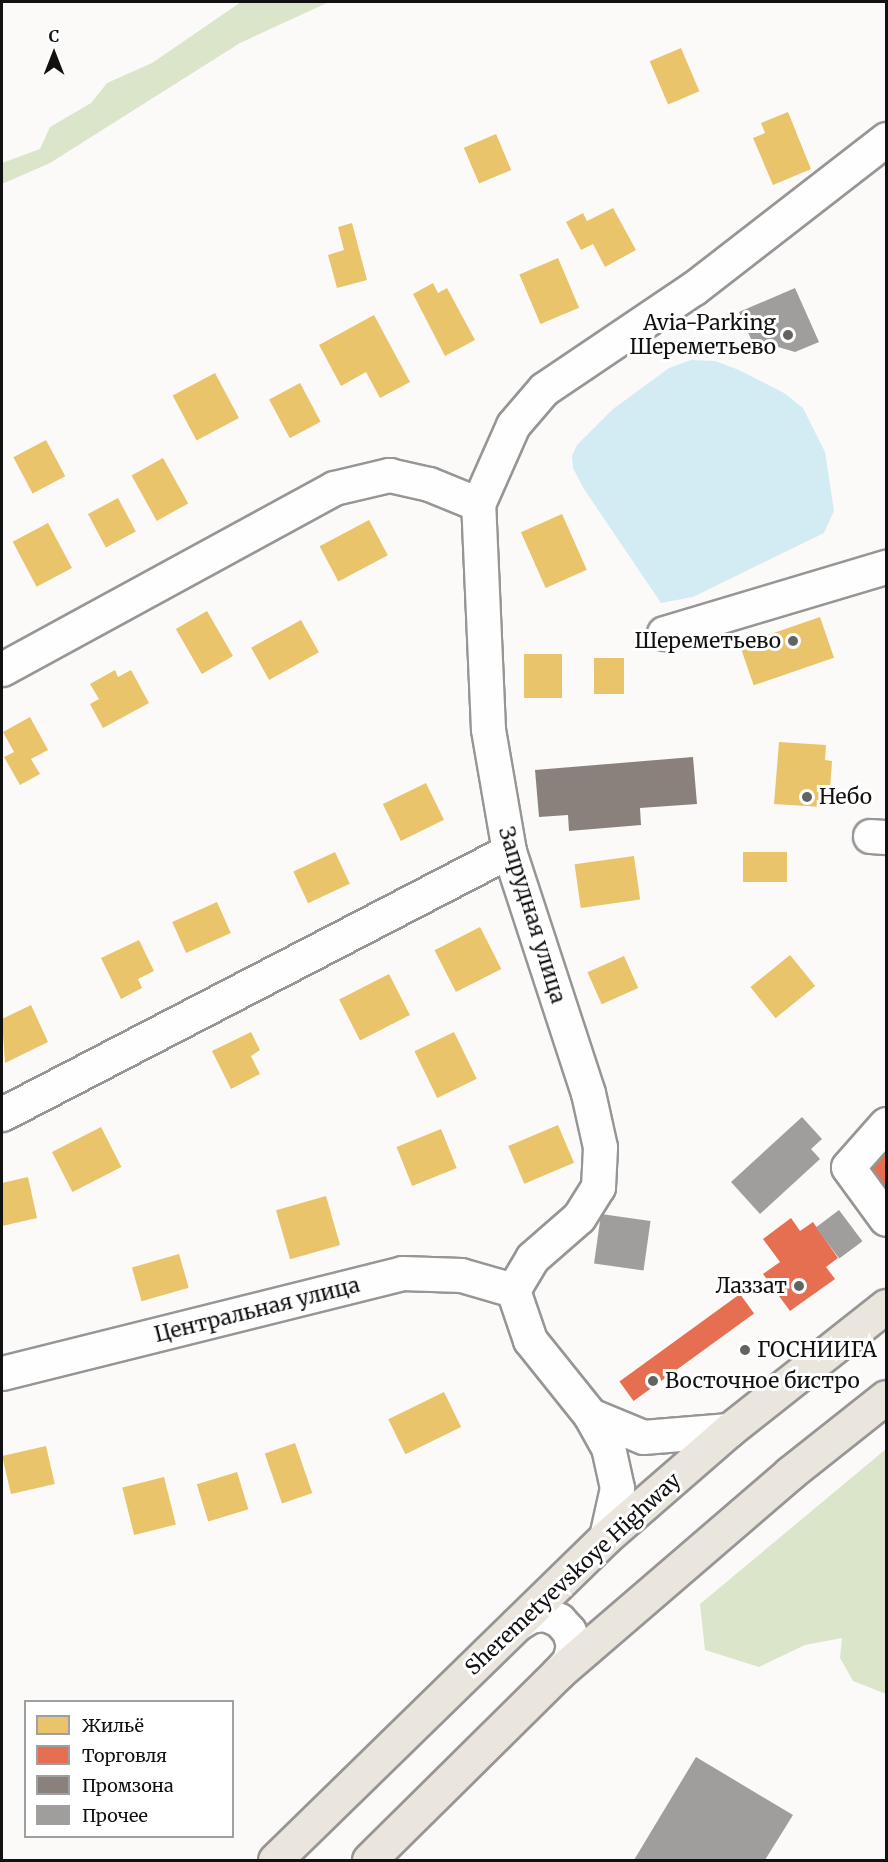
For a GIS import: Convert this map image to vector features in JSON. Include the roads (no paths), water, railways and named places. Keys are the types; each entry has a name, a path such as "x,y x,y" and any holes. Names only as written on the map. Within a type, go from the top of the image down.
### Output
{"main road":[{"name":"Sheremetyevskoye Highway","path":"275,1860 606,1537 729,1430 886,1306"},
{"path":"369,1860 559,1672 790,1473 886,1397"}],"street":[{"path":"2,669 333,488 389,475 429,484 478,504 513,426 544,389 694,288 886,139"},
{"name":"Запрудная улица","path":"478,504 488,729 509,851 588,1094 600,1147 598,1187 579,1217 532,1258 513,1290"},
{"path":"664,633 886,567"},
{"path":"2,1114 509,851"},
{"path":"886,1124 848,1167 886,1219"},
{"name":"Центральная улица","path":"2,1373 402,1273 460,1275 513,1290"},
{"path":"513,1290 530,1340 590,1415 615,1466 617,1488 606,1537"},
{"path":"590,1415 643,1437 729,1430"},
{"path":"518,1624 530,1616 545,1614 559,1620 569,1631 573,1646 569,1661 559,1672"}],"water":[{"path":"691,360 715,361 739,370 784,393 803,408 825,452 834,511 824,533 693,597 661,603 584,489 573,468 572,456 577,445 613,409 669,368"}],"place":[{"name":"Avia-Parking Шереметьево","path":"788,335"},
{"name":"Шереметьево","path":"793,641"},
{"name":"Небо","path":"807,797"},
{"name":"Лаззат","path":"799,1286"},
{"name":"ГОСНИИГА","path":"745,1350"},
{"name":"Восточное бистро","path":"653,1381"}]}
